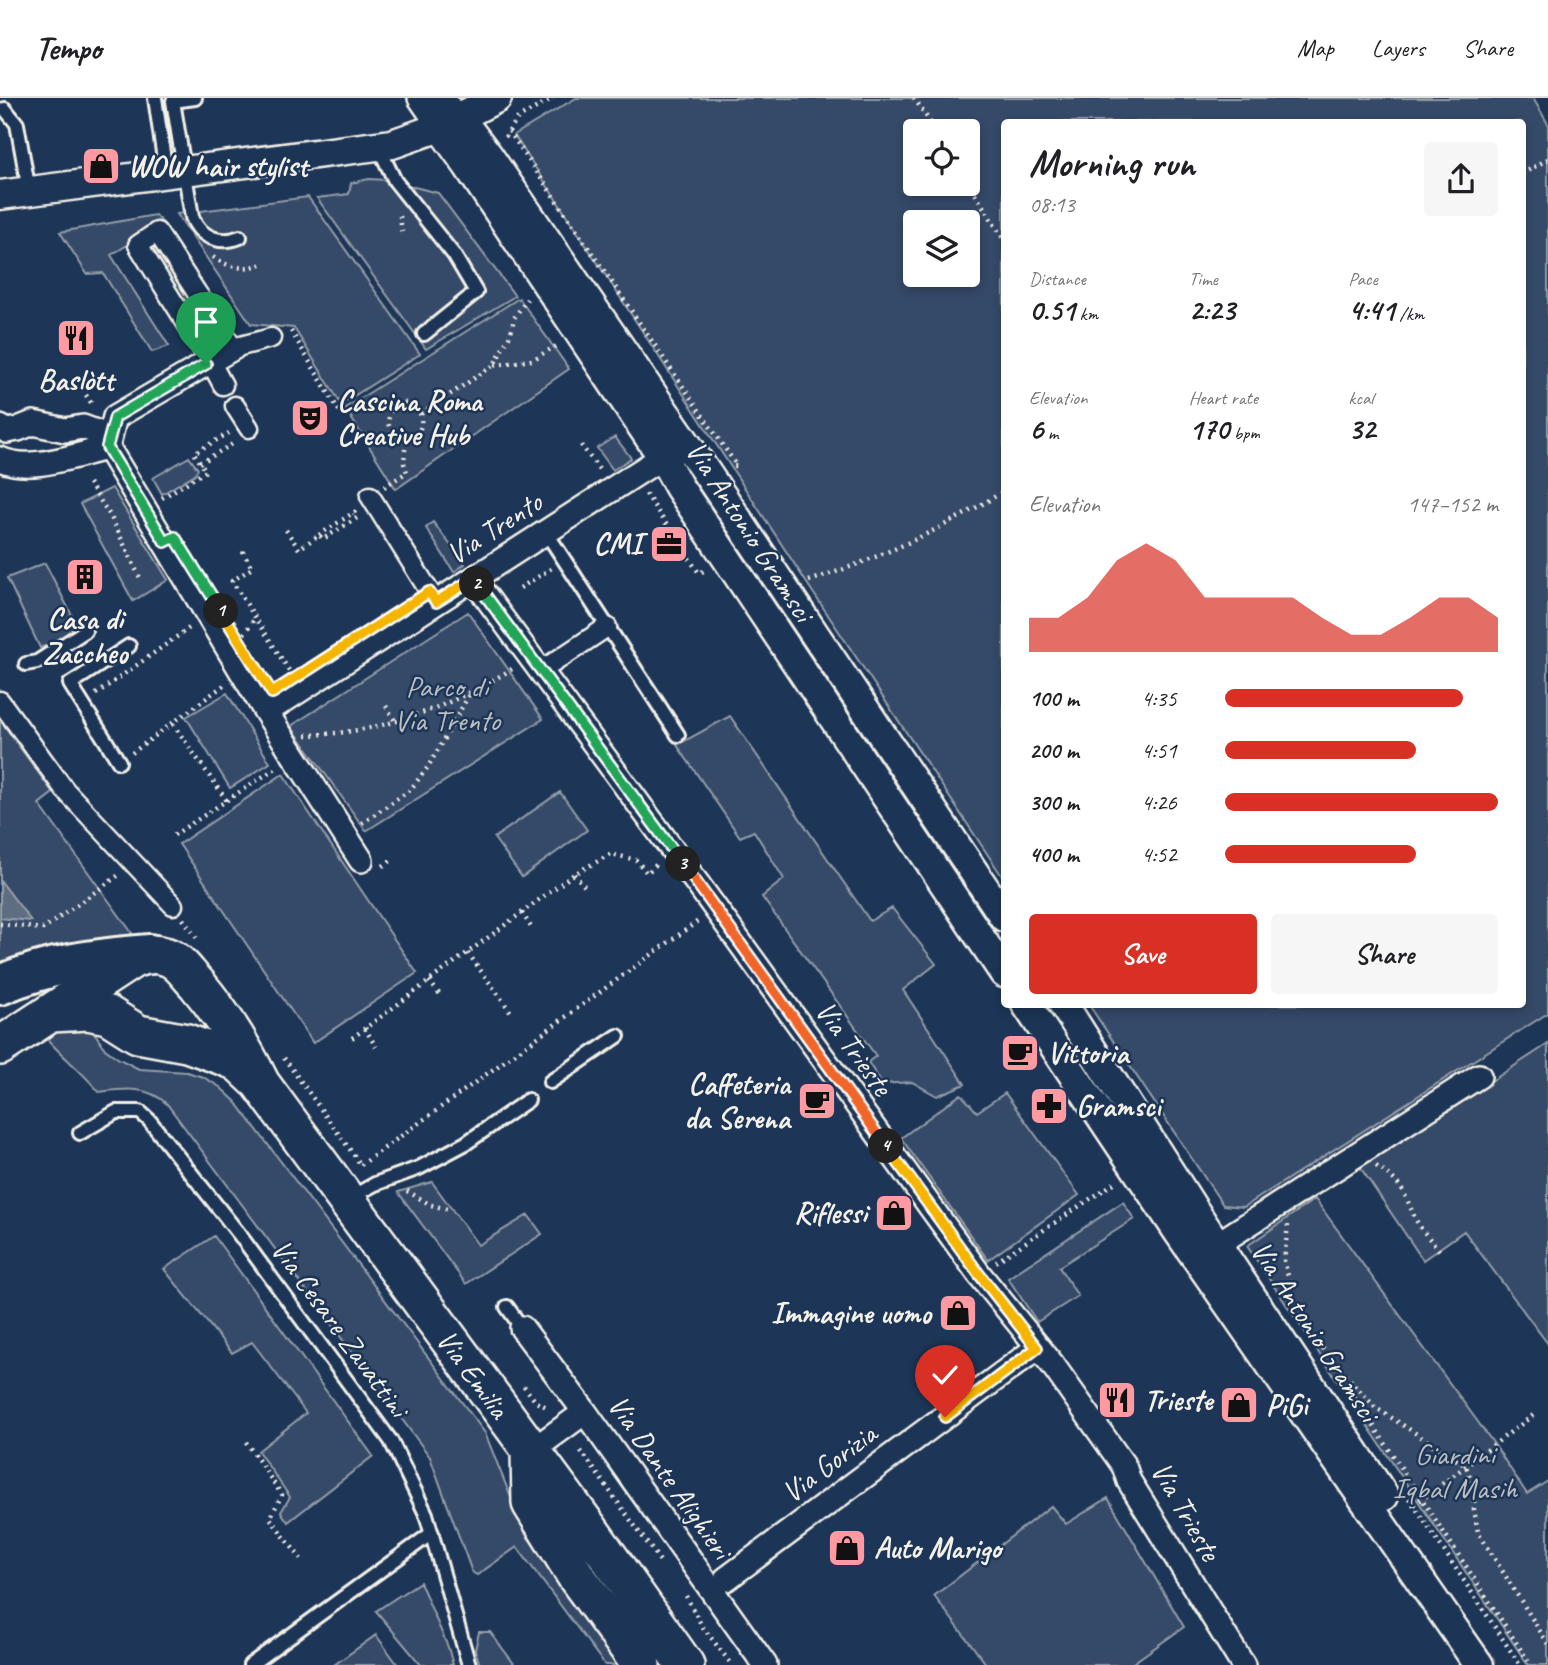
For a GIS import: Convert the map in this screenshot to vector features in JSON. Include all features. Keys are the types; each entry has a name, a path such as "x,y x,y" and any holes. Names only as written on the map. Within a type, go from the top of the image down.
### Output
{"highway":[{"path":"0,985 42,970 77,962 167,959"}],"main road":[{"name":"Via Emilia","path":"0,1046 51,1013 167,959 216,1006 237,1038 261,1084"},
{"path":"167,959 191,982 194,994 188,1016 170,1033 135,1030 113,1009 111,991 118,972 167,959"},
{"name":"Via Emilia","path":"51,1013 76,1010 99,1012 135,1030 187,1043 228,1058 237,1062 261,1084 360,1192 530,1452 603,1548 685,1665"},
{"path":"530,1452 531,1503 576,1576 641,1665"}],"street":[{"path":"420,98 446,114"},
{"path":"0,195 393,144 446,114 497,98"},
{"name":"Via Antonio Gramsci","path":"446,114 468,166 675,452 1001,912"},
{"path":"223,385 138,245 157,232 233,348"},
{"path":"107,447 115,417 233,348 271,338"},
{"path":"235,406 242,432"},
{"path":"0,427 7,431 33,423 65,430 83,427 99,433 172,539 266,712 361,860"},
{"path":"3,466 40,463 107,447"},
{"name":"Via Antonio Gramsci","path":"675,452 679,487 1001,968"},
{"name":"Via Trento","path":"266,712 675,452"},
{"path":"372,498 436,602"},
{"name":"Via Trieste","path":"473,579 714,906 979,1274 1052,1364 1124,1466 1136,1493 1243,1665"},
{"path":"541,671 607,626"},
{"path":"0,701 65,790 173,905"},
{"path":"960,907 986,890"},
{"name":"Via Antonio Gramsci","path":"1029,1008 1207,1251 1496,1665"},
{"name":"Via Antonio Gramsci","path":"1066,1008 1198,1216 1207,1251 1479,1665"},
{"name":"Via Antonio Gramsci","path":"1207,1251 1479,1076"},
{"name":"Via Dante Alighieri","path":"522,1328 765,1665"},
{"name":"Via Gorizia","path":"726,1579 1037,1348"},
{"path":"530,1452 585,1412"},
{"path":"693,1563 726,1579 727,1610"}],"lane":[{"path":"155,98 175,172 196,227 216,240 230,241 240,237"},
{"path":"175,172 173,101 195,98"},
{"path":"5,109 17,124 29,191"},
{"path":"378,146 395,181 454,254 476,292 424,334"},
{"path":"546,532 678,735"},
{"path":"26,664 37,662 85,631"},
{"path":"119,762 70,684 129,646"},
{"path":"550,1082 618,1036"},
{"path":"360,1192 388,1178 419,1168 466,1143 528,1100"},
{"name":"Via Cesare Zavattini","path":"80,1133 116,1112 140,1112 149,1120 239,1234 391,1441 426,1514 469,1665"},
{"path":"507,1307 522,1328"},
{"path":"250,1665 432,1533"}],"path":[{"path":"501,143 517,119 553,98"},
{"path":"914,98 928,119"},
{"path":"509,131 737,466 724,466"},
{"path":"1526,172 1548,159"},
{"path":"977,196 1001,235"},
{"path":"494,365 511,333 514,318 527,299"},
{"path":"271,338 291,331 342,412 366,405 392,409"},
{"path":"421,414 494,365 532,360 558,345"},
{"path":"408,404 418,408 423,419 420,430 406,438 400,437 391,430 388,420 392,409 397,405 408,404"},
{"path":"200,463 242,432"},
{"path":"153,499 159,495 161,499 206,471 194,453 242,432"},
{"path":"390,483 407,472 404,463 406,438"},
{"path":"581,445 612,490"},
{"path":"89,483 111,517 141,580"},
{"path":"646,493 699,573 712,566"},
{"path":"802,584 853,567 958,520 1001,493"},
{"path":"286,530 299,549 372,498"},
{"path":"318,536 323,539 357,518"},
{"path":"243,551 252,568 232,581 294,679"},
{"path":"520,588 547,571"},
{"path":"239,641 256,618"},
{"path":"82,704 199,622"},
{"path":"281,735 339,734 395,721 469,695 513,669"},
{"path":"119,762 232,680"},
{"path":"344,834 372,818 410,790 428,767 469,695"},
{"path":"386,706 395,721"},
{"path":"173,724 228,801"},
{"path":"174,835 294,755"},
{"path":"352,1038 574,874 611,853 636,860 647,873 667,861 674,852"},
{"path":"0,924 43,929 134,865"},
{"path":"574,874 586,888"},
{"path":"167,959 173,905"},
{"path":"361,1165 692,925 714,906"},
{"path":"522,913 531,927"},
{"path":"468,953 513,1015"},
{"path":"429,981 441,996"},
{"path":"365,1028 376,1047"},
{"path":"279,1052 361,1165 360,1192"},
{"path":"1357,1154 1400,1184 1416,1220 1442,1254"},
{"path":"979,1274 1124,1177"},
{"path":"388,1178 431,1205 451,1210"},
{"path":"1290,1214 1283,1260 1297,1312 1531,1665"},
{"path":"1329,1357 1375,1407 1466,1466 1474,1487 1478,1532 1548,1644"},
{"path":"521,1383 536,1402 548,1408"},
{"path":"1414,1505 1535,1413"},
{"path":"246,1442 282,1495 270,1518 301,1559"},
{"path":"581,1451 661,1562"},
{"path":"684,1593 702,1626 732,1665"}],"green space":[{"path":"576,98 1533,98 1548,124 1548,1013 1244,1207 1223,1205 1091,1008 1526,1008 1526,119 1001,119 1001,874 514,135"},
{"path":"369,179 386,180 438,193 515,296 426,349 317,198 349,194 351,183"},
{"path":"308,197 420,354 341,404 294,328 251,324 177,214"},
{"path":"155,215 163,223 111,255 169,346 152,352 103,273 87,274 60,232"},
{"path":"158,243 222,338 210,349 146,250"},
{"path":"519,298 569,369 396,489 345,408"},
{"path":"615,437 631,458 613,470 597,448"},
{"path":"189,457 198,469 195,474 162,494 153,478"},
{"path":"112,488 168,580 133,601 80,504"},
{"path":"433,522 465,564 454,572 426,528"},
{"path":"45,563 80,631 40,648 7,578"},
{"name":"Parco di Via Trento","path":"468,612 543,719 366,831 291,726"},
{"path":"227,693 270,763 230,788 186,717"},
{"path":"730,716 870,921 892,908 936,964 903,990 965,1084 937,1096 912,1082 882,1084 868,1062 876,1056 762,897 784,879 754,831 740,837 677,745"},
{"path":"0,720 53,793 39,804 132,933 124,939 0,968"},
{"path":"283,774 417,973 313,1043 179,844"},
{"path":"560,792 587,830 522,877 494,838"},
{"path":"83,1026 96,1035 105,1049 139,1069 187,1072 203,1077 220,1087 236,1102 485,1433 526,1535 628,1665 605,1665 517,1547 477,1575 472,1572 430,1457 167,1104 143,1091 126,1089 99,1092 48,1040 58,1029"},
{"path":"1548,1044 1548,1344 1464,1231 1423,1260 1360,1167"},
{"path":"1005,1093 1079,1195 988,1260 901,1138 961,1094 977,1112"},
{"path":"432,1182 478,1245 528,1215 542,1234 466,1284 398,1192"},
{"name":"Giardini Iqbal Masih","path":"1315,1199 1494,1444 1527,1494 1548,1481 1548,1665 1528,1665 1247,1246"},
{"path":"1123,1202 1134,1219 1059,1267 1078,1296 1037,1322 1008,1278"},
{"path":"214,1236 373,1456 288,1522 281,1512 290,1497 258,1451 306,1413 252,1342 232,1353 164,1269"},
{"path":"1108,1498 1184,1627 1130,1665 987,1665 934,1596 1051,1506 1066,1524"},
{"path":"420,1582 453,1665 421,1665 376,1611"},
{"path":"479,1632 490,1632 515,1665 480,1665 475,1650"},
{"path":"376,1635 398,1665 334,1665"}],"shaded area":[{"path":"0,880 31,921 0,918"}],"place":[{"name":"WOW hair stylist","path":"101,166"},
{"name":"Baslòtt","path":"76,338"},
{"name":"Cascina Roma Creative Hub","path":"310,418"},
{"name":"CMI","path":"669,544"},
{"name":"Casa di Zaccheo","path":"85,577"},
{"name":"Vittoria","path":"1020,1053"},
{"name":"Caffeteria da Serena","path":"817,1101"},
{"name":"Gramsci","path":"1049,1106"},
{"name":"Riflessi","path":"894,1213"},
{"name":"Immagine uomo","path":"958,1313"},
{"name":"Trieste","path":"1117,1400"},
{"name":"PiGi","path":"1239,1405"},
{"name":"Auto Marigo","path":"847,1548"}],"route":[{"path":"206,364 115,417 111,429 107,447 165,542 175,537 272,693 429,592 436,602 473,579 697,883 979,1274 1037,1348 945,1417"}]}
